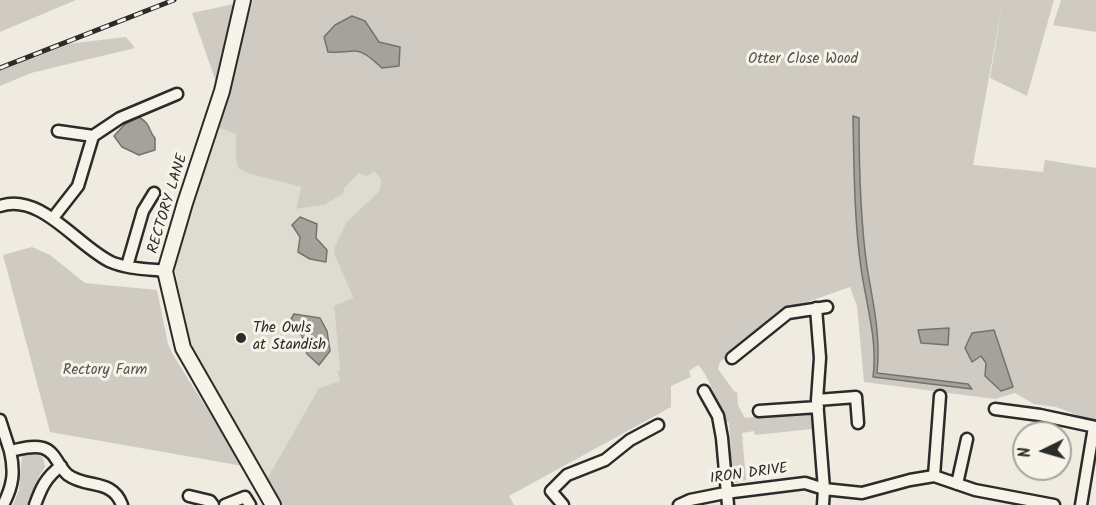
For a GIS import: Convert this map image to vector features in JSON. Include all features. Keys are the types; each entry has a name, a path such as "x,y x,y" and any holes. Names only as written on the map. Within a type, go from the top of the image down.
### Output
{"main road":[{"name":"RECTORY LANE","path":"243,0 222,91 165,271 183,348 273,505"}],"street":[{"path":"58,131 93,135 120,118 177,94"},
{"path":"53,218 78,186 93,135"},
{"path":"128,267 144,211 154,193"},
{"path":"0,206 23,205 45,213 92,252 113,263 165,271"},
{"path":"732,358 788,313 821,307 817,403 825,489 823,505"},
{"path":"705,391 718,416 728,505"},
{"path":"940,396 934,476 975,490 1054,505"},
{"path":"759,411 856,397 858,423"},
{"path":"995,409 1040,414 1095,427 1081,505"},
{"path":"0,420 14,469 11,490 3,505"},
{"path":"563,505 551,491 567,475 604,460 630,440 658,425"},
{"path":"957,484 967,439"},
{"path":"10,451 31,447 44,448 53,453 66,474 76,479 108,487 117,494 122,505"},
{"path":"35,505 41,486 51,473 61,466"},
{"name":"IRON DRIVE","path":"679,505 690,500 725,493 805,483 825,489 862,493 934,476"},
{"path":"189,496 210,501 213,505"},
{"path":"225,505 245,497 250,505"}],"shaded area":[{"path":"352,16 365,21 379,42 400,47 399,66 382,68 357,51 328,52 324,37 335,25"},
{"path":"853,116 859,118 861,212 877,333 877,373 968,384 972,389 873,377 873,336 857,230"},
{"path":"139,117 148,125 155,138 155,150 139,155 122,147 114,136 125,124"},
{"path":"217,127 236,134 247,173 301,187 296,209 324,205 343,194 345,187 359,173 374,171 381,179 380,190 368,201 334,249 353,299 334,306 340,370 337,371 340,381 319,388 267,479 195,354 188,334 175,269"},
{"path":"300,217 317,224 316,238 327,250 326,262 310,259 298,252 300,237 292,225"},
{"path":"294,314 320,318 327,331 330,351 319,365 307,354 302,336 291,319"},
{"path":"949,328 948,345 921,343 918,330"},
{"path":"994,330 1013,387 1001,391 985,376 986,363 981,356 972,362 965,348 972,333"}],"green space":[{"path":"0,0 76,0 0,32"},
{"name":"Otter Close Wood","path":"253,0 1054,0 1027,96 990,78 1003,1 973,165 1043,172 1045,160 1096,168 1096,422 1056,407 1034,404 1015,393 995,399 864,382 857,306 850,287 776,313 720,362 718,369 737,392 738,405 745,418 810,412 812,429 755,435 754,431 742,433 746,480 729,484 727,452 731,449 729,423 724,420 709,383 698,365 689,371 691,377 671,386 671,407 509,496 514,505 283,505 267,479 319,388 340,381 337,371 340,370 334,306 353,298 334,249 346,223 380,190 381,179 374,171 367,176 359,173 345,187 343,194 324,205 296,209 301,187 247,173 238,168 236,134 217,127"},
{"path":"1061,0 1096,0 1096,32 1053,25"},
{"path":"234,4 216,82 192,13"},
{"path":"126,37 135,48 31,73 0,86 0,68 67,44"},
{"name":"Rectory Farm","path":"32,247 50,255 85,283 157,290 168,344 173,355 243,466 50,432 3,255"},
{"path":"29,454 43,458 45,467 27,505 13,505 19,490 22,456"}],"railway":[{"path":"0,68 174,0"}],"place":[{"name":"The Owls at Standish","path":"241,338"}]}
